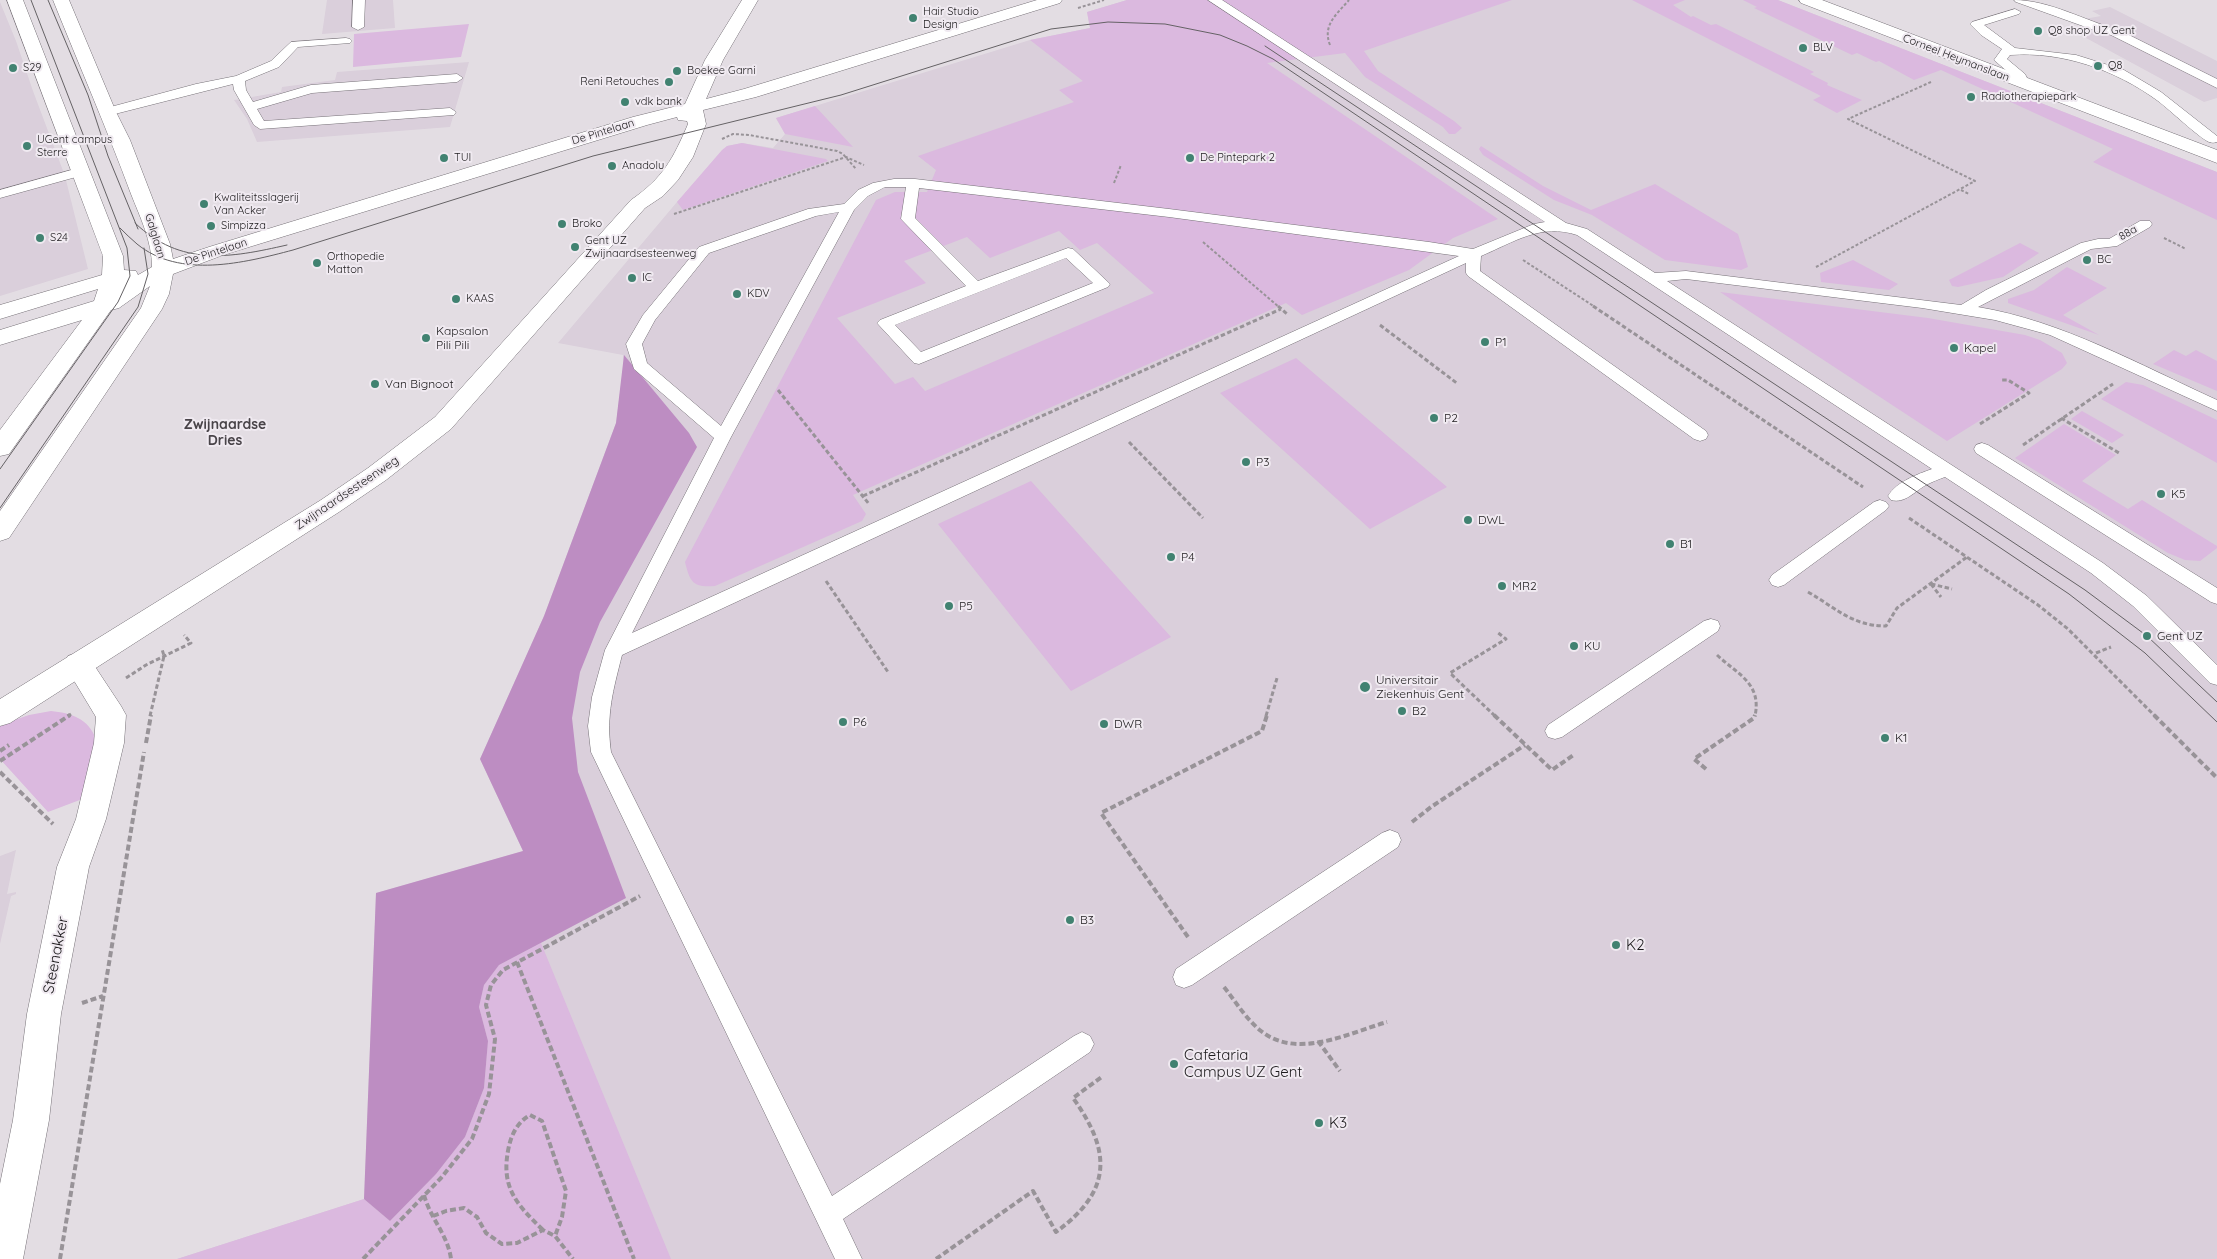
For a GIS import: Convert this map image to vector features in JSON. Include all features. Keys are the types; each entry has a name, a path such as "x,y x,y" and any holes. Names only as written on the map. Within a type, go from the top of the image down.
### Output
{"street":[{"path":"0,448 103,306 113,278 113,256 15,0"},
{"name":"Galglaan","path":"0,530 151,310 159,291 160,244 121,140 107,112 61,0"},
{"name":"Zwijnaardsesteenweg","path":"638,204 642,193 661,166 672,137 693,107 714,60 750,0"},
{"name":"De Pintelaan","path":"0,312 113,278 159,271 216,251 1054,0"},
{"name":"Corneel Heymanslaan","path":"1807,0 2217,157"},
{"name":"Corneel Heymanslaan","path":"1840,0 2006,55 2215,139"},
{"name":"Zwijnaardsesteenweg","path":"0,714 330,506 378,474 442,423 638,204 656,192 671,176 683,157 697,124 693,107"},
{"name":"De Pintelaan","path":"6,336 116,301 159,271"},
{"path":"6,336 31,337 48,343 56,351 59,365"},
{"name":"Steenakker","path":"4,1259 31,1120 46,1004 73,867 89,826 109,743 111,715 78,664"}],"lane":[{"path":"358,27 359,0"},
{"path":"1214,0 1561,226 1582,232 2097,568 2140,602 2217,677"},
{"path":"2020,0 2098,28 2115,32 2217,84"},
{"path":"2015,12 1976,24 2006,55 2024,84"},
{"path":"107,112 200,87 239,79 275,64 295,44 346,41"},
{"path":"2006,55 2078,57 2123,73 2161,97 2215,139"},
{"path":"250,107 312,89 457,78"},
{"path":"239,79 240,90 260,125 450,112"},
{"path":"0,194 82,171"},
{"path":"849,1259 601,752 598,726 602,697 614,650 722,437 848,208 858,196 870,187 883,183 915,183 1429,246 1474,254"},
{"path":"915,183 911,191 908,219 976,287"},
{"path":"722,437 640,365 634,344 648,318 704,250 813,212 848,208"},
{"name":"88a","path":"2112,243 2145,224"},
{"path":"614,650 1474,254 1538,227 1561,226"},
{"path":"1963,310 1991,293 2086,246 2098,243 2112,243"},
{"path":"1068,252 1103,284 919,359 885,323 976,287 1068,252"},
{"path":"1474,254 1473,273 1700,435"},
{"path":"1653,278 1686,275 1996,315 2055,332 2217,406"},
{"path":"1982,449 2217,597"},
{"path":"1897,496 1921,480 1947,469"},
{"path":"1778,580 1880,506"},
{"path":"1554,731 1710,626"},
{"path":"1184,978 1390,840"},
{"path":"827,1214 1082,1044"}],"path":[{"path":"1781,286 1975,181 1848,119 1931,82"},
{"path":"1862,132 1868,128"},
{"path":"733,134 749,135 836,151 846,157"},
{"path":"1898,143 1905,143"},
{"path":"1912,157 1919,154"},
{"path":"1960,190 1969,194"},
{"path":"1169,213 1307,331"},
{"path":"2164,238 2186,249"},
{"path":"863,496 1282,309"},
{"path":"1374,320 1458,384"},
{"path":"760,367 885,525"},
{"path":"2119,453 2060,418 2121,378 2139,381 2147,373"},
{"path":"1972,429 2029,393 2008,380 2001,380"},
{"path":"1123,436 1203,518"},
{"path":"1805,590 1851,621 1876,627 1886,626 1897,608 1967,557"},
{"path":"1931,584 1952,589"},
{"path":"1931,584 1941,597"},
{"path":"60,1259 153,699 164,656 162,645 140,625"},
{"path":"2096,652 2110,647"},
{"path":"1706,769 1694,759 1754,718 1757,709 1754,689 1746,679 1718,656 1713,648"},
{"path":"1277,678 1262,731 1102,813 1206,962 1249,1020 1264,1033 1277,1041 1293,1044 1318,1041 1387,1022"},
{"path":"1431,807 1525,745"},
{"path":"0,772 62,833 89,826"},
{"path":"363,1259 441,1178 472,1139 489,1094 495,1039 486,1005 491,986 503,970 665,882"},
{"path":"517,962 634,1259"},
{"path":"1318,1041 1340,1071"},
{"path":"936,1259 1032,1191 1056,1232 1082,1212 1092,1194 1100,1162 1099,1145 1094,1131 1073,1098 1103,1076"},
{"path":"556,1236 562,1217 566,1191 542,1121 530,1115 521,1119 514,1130 506,1155 504,1179 519,1207 544,1230 556,1236 573,1259"},
{"path":"424,1195 426,1206 448,1239 451,1259"},
{"path":"432,1216 464,1208 477,1217 486,1233 502,1244 517,1243 528,1236 544,1230"}],"shaded area":[{"path":"327,0 393,0 395,28 322,34"},
{"name":"Universitair Ziekenhuis Gent","path":"1127,0 1778,0 2217,172 2217,1259 177,1259 364,1199 376,893 523,851 480,759 544,616 616,423 624,364 623,355 558,343 727,146 742,143 773,148 785,134 776,118 1030,40 1090,28 1087,12"},
{"path":"1127,0 1512,0 1364,51 1378,71 1462,128 1455,134 1449,134 1443,127 1365,77 1345,53 1267,63 1498,219 1453,238 1409,270 1302,315 1286,303 853,495 866,514 862,521 715,586 697,585 691,579 685,562 876,200 895,192 927,192 936,170 918,156 1074,102 1059,90 1083,81 1030,40 1090,28 1087,12","holes":["1059,231 1080,250 1097,243 1154,293 925,391 913,377 895,384 837,318 926,283 904,261 967,237 990,258"]},
{"path":"1632,0 1685,0 1673,5 1691,17 1693,16 1711,25 1716,24 1814,72 1810,74 1828,83 1827,85 1862,100 1837,113 1813,100 1821,96"},
{"path":"1743,0 1778,0 2217,172 2217,220 2093,162 2113,149 1941,70 1914,80 1879,61 1876,62 1857,53 1852,55 1754,8 1757,7"},
{"name":"UGent campus Sterre","path":"0,2 65,176 88,269 0,296"},
{"path":"2110,7 2217,61 2217,98 2204,102 2075,32 2089,28 2084,19 2101,16 2092,11"},
{"path":"469,24 461,57 353,67 354,34"},
{"path":"469,62 450,127 257,142 247,119 234,100 281,92 282,87 335,80 337,72"},
{"path":"815,106 853,147 785,134 776,118"},
{"path":"742,143 826,159 828,161 683,210 677,202 722,150 727,146"},
{"path":"1481,146 1543,186 1591,210 1655,184 1738,234 1748,267 1741,270 1665,260 1592,215 1554,200 1483,155 1479,149"},
{"path":"2020,243 2039,253 2003,277 1958,287 1952,286 1949,280"},
{"path":"1853,260 1898,284 1889,290 1821,282 1820,273"},
{"path":"2067,267 2107,288 2063,315 2099,335 2008,303 2008,299 2034,290"},
{"path":"1720,292 1928,318 2025,335 2040,340 2062,353 2067,363 2062,369 1947,441"},
{"path":"2174,350 2186,356 2196,350 2217,361 2217,391 2153,364"},
{"path":"624,355 689,433 697,447 600,622 580,672 572,718 578,772 626,898 499,965 484,985 479,1007 488,1041 484,1088 465,1137 436,1174 390,1221 364,1199 376,893 523,851 480,759 544,616 616,423"},
{"path":"1296,358 1447,487 1370,529 1220,393"},
{"path":"2126,382 2143,385 2217,420 2217,463 2101,399"},
{"path":"2082,411 2124,435 2112,443 2071,419"},
{"path":"2064,424 2116,455 2082,481 2128,509 2142,500 2217,546 2217,548 2200,561 2185,560 2168,553 2015,458"},
{"path":"1031,481 1171,637 1071,691 938,524"},
{"path":"51,711 72,715 84,721 96,739 85,798 48,812 0,759 0,725 29,715"},
{"path":"16,850 7,894 16,892 16,894 11,896 0,944 0,856"},
{"path":"541,943 671,1259 177,1259 364,1199 390,1221 436,1174 465,1137 484,1088 488,1041 479,1007 484,985 499,965"}],"tram line":[{"path":"0,469 118,302 130,276 127,248 31,0"},
{"path":"48,0 88,95 108,156 136,224"},
{"path":"144,249 154,255 173,262 192,265 233,263 293,250 593,156 841,95 1051,29 1108,22 1165,24 1220,35 1273,59 2069,594 2145,653 2217,722"},
{"path":"1265,46 2085,590 2147,636 2217,702"},
{"path":"136,224 152,237 170,247 188,253 226,255 266,250 287,245"},
{"path":"136,224 138,229"},
{"path":"120,228 144,249"},
{"path":"0,508 138,307 148,274 144,249"}],"place":[{"name":"Hair Studio Design","path":"913,18"},
{"name":"Q8 shop UZ Gent","path":"2038,31"},
{"name":"BLV","path":"1803,48"},
{"name":"Q8","path":"2098,66"},
{"name":"S29","path":"13,68"},
{"name":"Boekee Garni","path":"677,71"},
{"name":"Reni Retouches","path":"669,82"},
{"name":"Radiotherapiepark","path":"1971,97"},
{"name":"vdk bank","path":"625,102"},
{"name":"UGent campus Sterre","path":"27,146"},
{"name":"TUI","path":"444,158"},
{"name":"De Pintepark 2","path":"1190,158"},
{"name":"Anadolu","path":"612,166"},
{"name":"Kwaliteitsslagerij Van Acker","path":"204,204"},
{"name":"Broko","path":"562,224"},
{"name":"Simpizza","path":"211,226"},
{"name":"S24","path":"40,238"},
{"name":"Gent UZ Zwijnaardsesteenweg","path":"575,247"},
{"name":"BC","path":"2087,260"},
{"name":"Orthopedie Matton","path":"317,263"},
{"name":"IC","path":"632,278"},
{"name":"KDV","path":"737,294"},
{"name":"KAAS","path":"456,299"},
{"name":"Kapsalon Pili Pili","path":"426,338"},
{"name":"P1","path":"1485,342"},
{"name":"Kapel","path":"1954,348"},
{"name":"Van Bignoot","path":"375,384"},
{"name":"P2","path":"1434,418"},
{"name":"P3","path":"1246,462"},
{"name":"K5","path":"2161,494"},
{"name":"DWL","path":"1468,520"},
{"name":"B1","path":"1670,544"},
{"name":"P4","path":"1171,557"},
{"name":"MR2","path":"1502,586"},
{"name":"P5","path":"949,606"},
{"name":"Gent UZ","path":"2147,636"},
{"name":"KU","path":"1574,646"},
{"name":"Universitair Ziekenhuis Gent","path":"1365,687"},
{"name":"B2","path":"1402,711"},
{"name":"P6","path":"843,722"},
{"name":"DWR","path":"1104,724"},
{"name":"K1","path":"1885,738"},
{"name":"B3","path":"1070,920"},
{"name":"K2","path":"1616,945"},
{"name":"Cafetaria Campus UZ Gent","path":"1174,1064"},
{"name":"K3","path":"1319,1123"}],"district":[{"name":"Zwijnaardse Dries","path":"225,434"}]}
